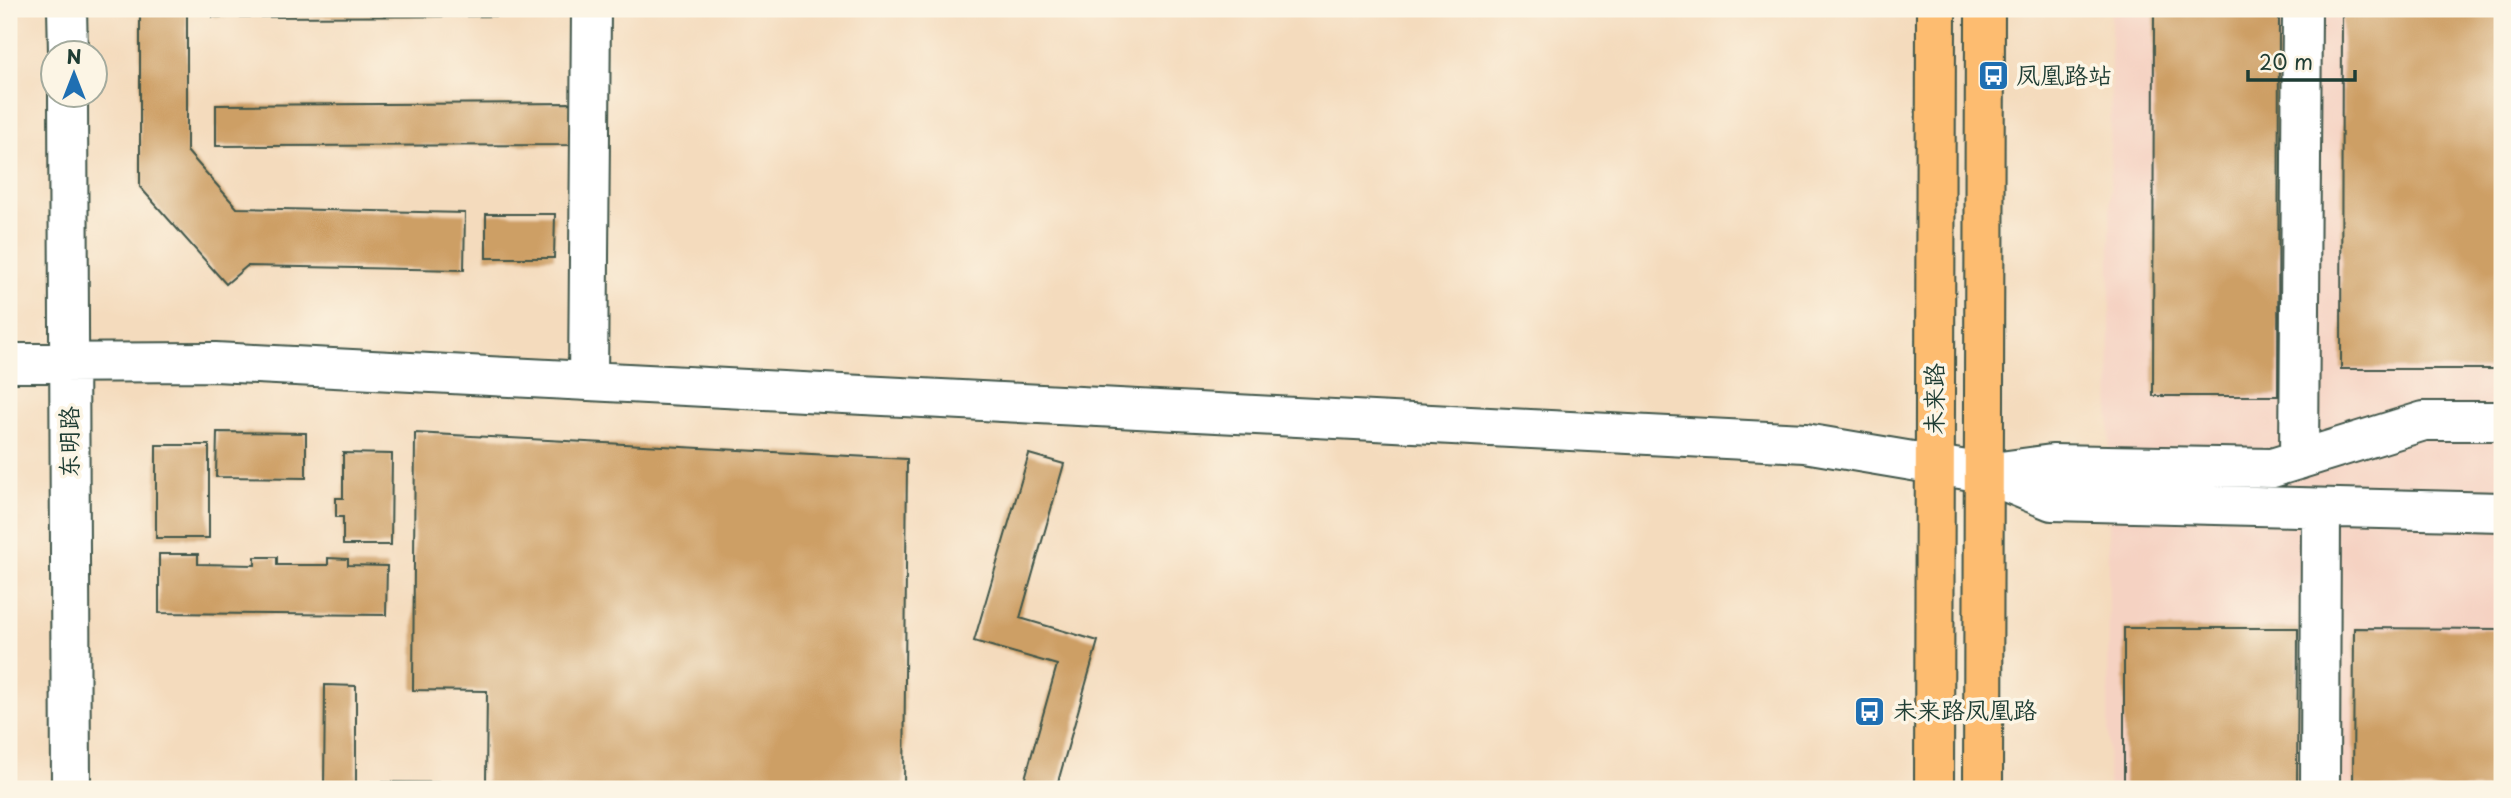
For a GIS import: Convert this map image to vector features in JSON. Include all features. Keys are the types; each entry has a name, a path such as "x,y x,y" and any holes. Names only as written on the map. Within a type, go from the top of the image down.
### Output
{"main road":[{"name":"未来路","path":"1934,789 1936,9"},
{"name":"未来路","path":"1983,789 1985,9"}],"street":[{"path":"68,9 68,38"},
{"path":"588,381 590,9"},
{"path":"2299,460 2302,9"},
{"name":"东明路","path":"68,108 71,789"},
{"path":"9,363 215,362 1805,443 1984,473 2052,501 2502,512"},
{"path":"1984,473 2052,464 2272,468 2424,421 2502,421"},
{"path":"2320,789 2321,508"}],"shaded area":[{"path":"2111,9 2502,9 2502,789 2108,789"}],"building":[{"path":"140,9 187,9 187,151 237,208 465,213 464,270 247,266 226,284 140,187"},
{"path":"213,9 558,9 558,16 213,17"},
{"path":"2154,9 2279,9 2278,396 2153,396"},
{"path":"2342,9 2502,9 2502,369 2341,369"},
{"path":"572,103 572,145 216,146 216,105"},
{"path":"486,214 555,214 554,258 486,258"},
{"path":"217,432 306,433 306,478 216,477"},
{"path":"415,433 907,459 904,789 370,789 370,782 486,783 487,691 413,690"},
{"path":"156,445 209,445 209,538 156,538"},
{"path":"343,453 392,454 391,545 343,545 343,517 336,517 336,498 343,498"},
{"path":"1029,454 1064,464 1020,618 1098,641 1056,789 1022,789 1057,665 974,641"},
{"path":"159,554 198,554 198,564 255,565 255,557 277,557 277,565 328,565 328,558 348,559 348,565 387,566 386,615 159,613"},
{"path":"2124,628 2298,628 2297,789 2124,789"},
{"path":"2354,628 2502,629 2502,789 2353,789"},
{"path":"325,685 356,686 356,789 324,789"}],"place":[{"name":"凤凰路站","path":"1993,76"},
{"name":"未来路凤凰路","path":"1870,711"}]}
